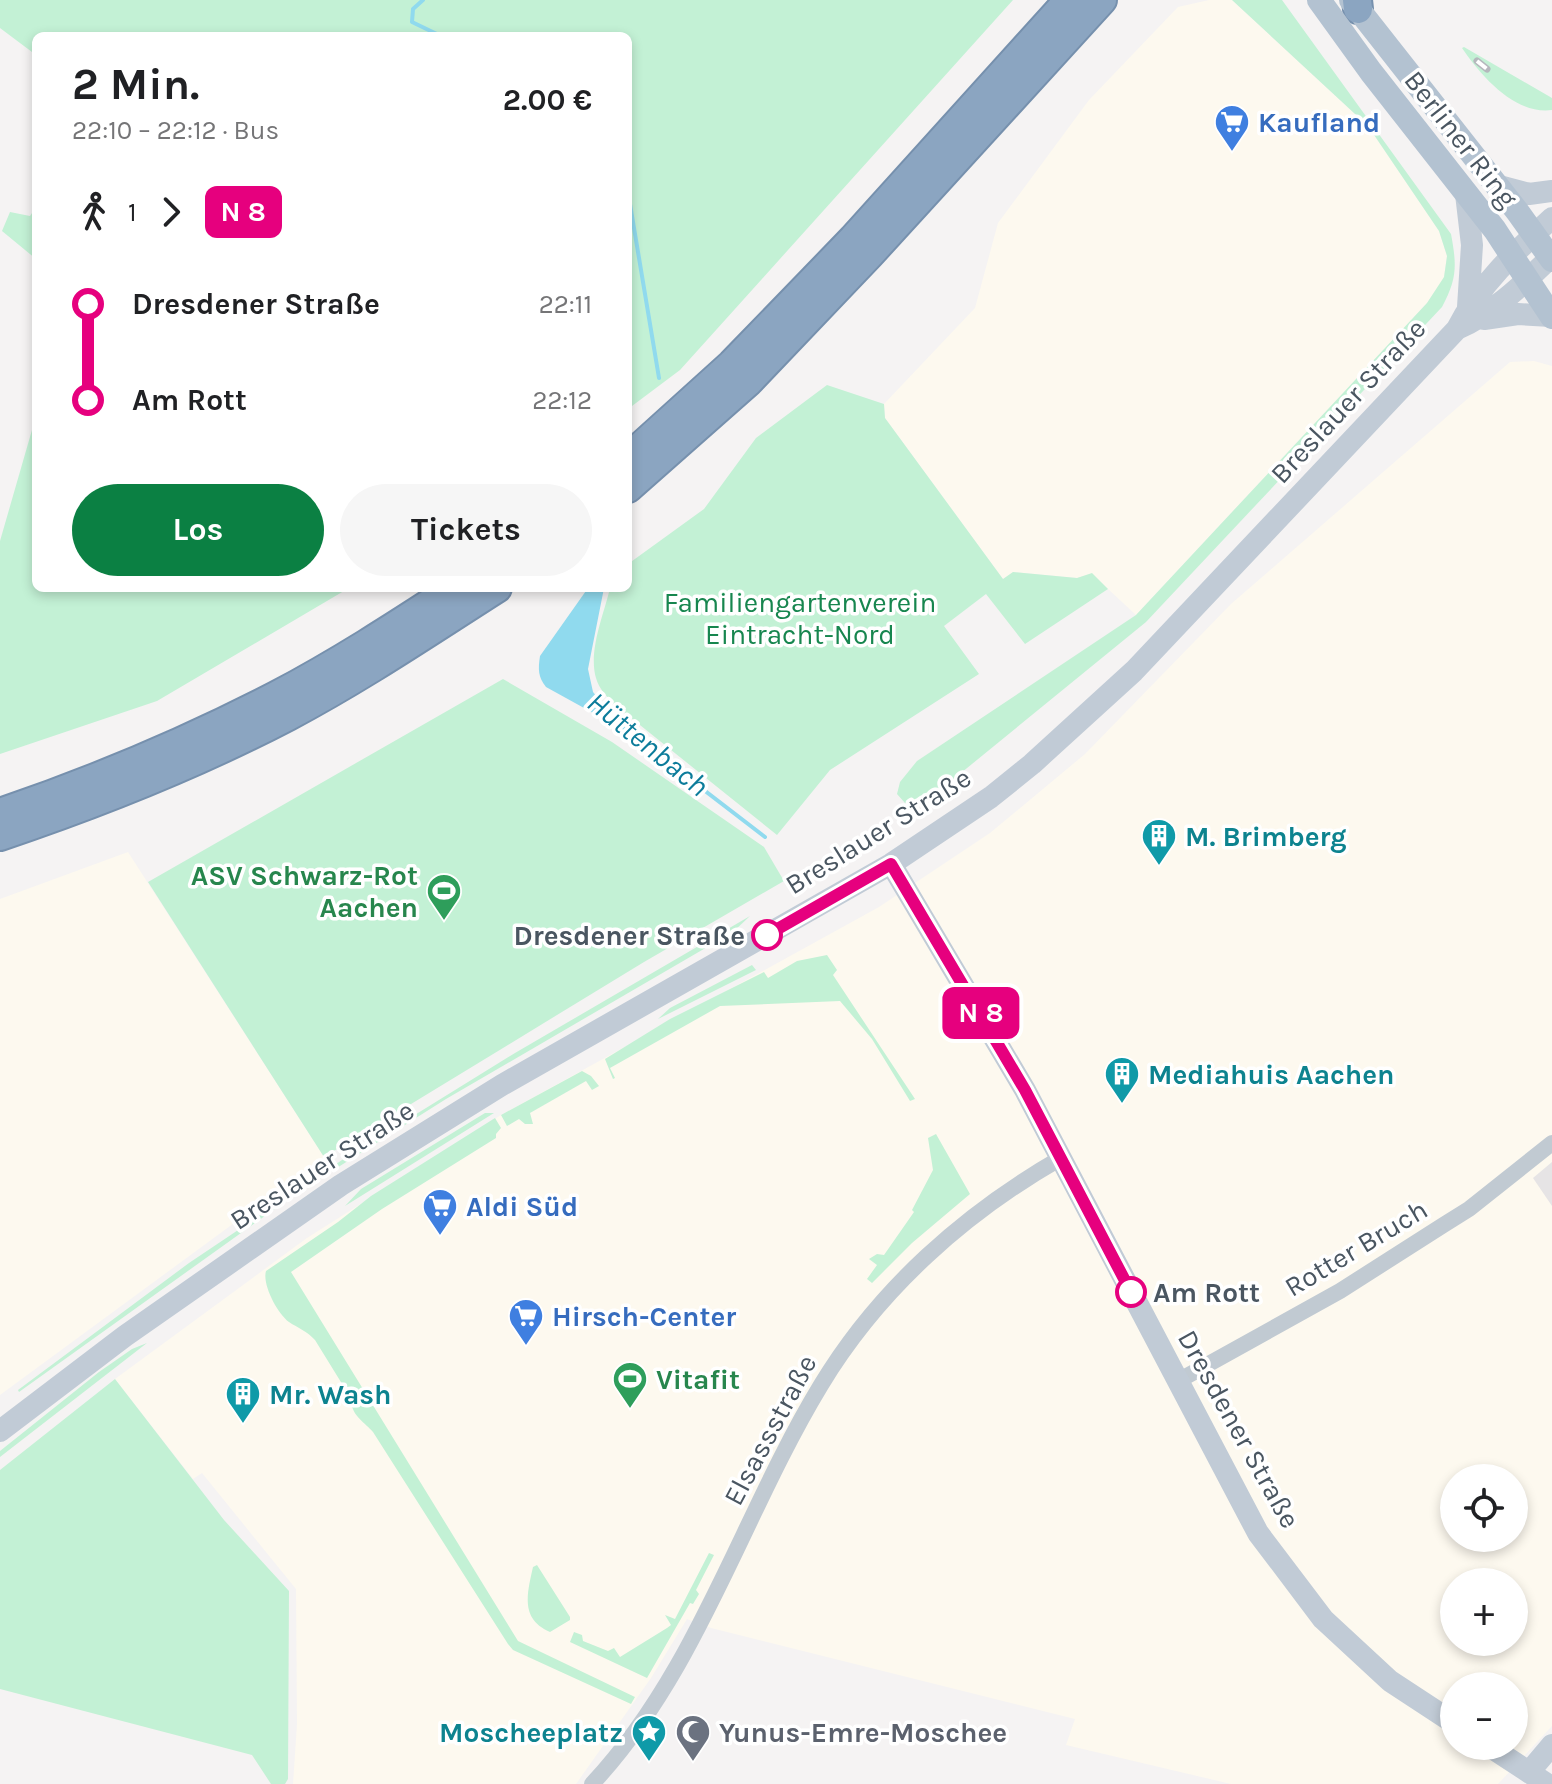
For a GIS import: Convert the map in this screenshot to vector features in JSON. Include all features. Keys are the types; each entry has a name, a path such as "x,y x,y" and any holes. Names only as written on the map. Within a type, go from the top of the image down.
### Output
{"highway":[{"path":"632,454 732,364 842,250 1069,0"},
{"path":"632,484 748,382 870,254 1102,0"},
{"path":"0,813 64,791 160,751 277,695 448,592"},
{"path":"0,836 73,811 184,765 288,716 394,655 491,592"}],"main road":[{"name":"Berliner Ring","path":"1319,0 1512,256 1551,317"},
{"name":"Berliner Ring","path":"1355,3 1495,185 1543,226 1552,258"},
{"path":"1495,185 1529,194 1552,191"},
{"path":"1466,194 1472,245 1474,313 1551,317"},
{"name":"Breslauer Straße","path":"1474,313 1512,256 1543,226"},
{"name":"Breslauer Straße","path":"0,1431 137,1328 355,1177 528,1069 891,864 991,797 1134,671 1457,329 1474,313 1527,280 1552,258"},
{"name":"Dresdener Straße","path":"891,864 986,1022 1061,1158 1258,1533 1323,1619 1390,1681 1440,1714"},
{"path":"1506,1760 1531,1780 1552,1745"}],"street":[{"name":"Rotter Bruch","path":"1178,1381 1340,1291 1469,1209 1552,1143"},
{"name":"Elsassstraße","path":"592,1784 621,1751 659,1695 726,1573 813,1400 849,1343 880,1304 935,1248 1005,1193 1061,1158"}],"shaded area":[{"path":"1209,0 1232,0 1368,126 1439,231 1447,256 1444,278 1427,303 1136,615 1092,574 1077,578 1013,572 1003,579 885,418 884,404 975,308 998,223 1089,100 1178,7"},
{"path":"1534,361 1552,366 1552,1726 1528,1752 1528,1672 1440,1672 1440,1760 1520,1760 1498,1784 1231,1784 1066,1745 1075,1719 711,1628 687,1619 651,1678 576,1784 293,1784 297,1724 296,1589 202,1473 193,1479 115,1379 307,1238 501,1115 879,907 990,833 1085,754 1231,604 1510,362"},
{"path":"128,852 324,1157 0,1395 0,899"},
{"path":"1552,1162 1552,1206 1533,1178"}],"green space":[{"path":"0,0 1013,0 680,370 632,406 632,32 32,32 32,52 0,28"},
{"path":"1232,0 1282,0 1451,234 1455,264 1451,288 1442,307 1146,622 934,795 916,804 905,803 897,794 900,782 917,761 1136,615 1427,303 1444,277 1447,256 1439,231 1368,126"},
{"path":"1464,47 1552,98 1552,110 1538,110 1512,100 1479,70"},
{"path":"10,212 30,216 32,213 32,256 2,231"},
{"name":"Familiengartenverein Eintracht-Nord","path":"827,385 884,404 885,418 1003,579 1013,572 1077,578 1092,573 1108,589 1025,644 986,594 944,626 979,674 830,770 777,835 615,705 597,682 594,667 598,633 609,592 632,592 632,561 704,509 756,438"},
{"path":"32,430 32,592 342,592 157,701 0,754 0,541"},
{"name":"ASV Schwarz-Rot Aachen","path":"503,679 612,742 764,847 784,881 644,962 324,1157 148,882"},
{"path":"750,916 733,932 446,1099 294,1195 19,1392 189,1263 342,1160 515,1053"},
{"path":"827,955 837,970 833,975 915,1099 910,1101 872,1039 840,1001 720,1006 610,1068 613,1079 605,1059 670,1019 764,972 768,978 797,961"},
{"path":"752,965 756,970 658,1019 670,1008"},
{"path":"582,1071 599,1086 592,1090 586,1081 530,1113 533,1124 525,1124 519,1119 507,1126 501,1115"},
{"path":"485,1113 494,1113 345,1206 361,1189"},
{"path":"495,1118 501,1128 496,1138 382,1209 291,1272 518,1641 635,1697 631,1704 513,1650 373,1432 356,1414 352,1400 315,1340 284,1318 266,1283 266,1271 371,1196"},
{"path":"936,1134 970,1194 912,1243 872,1283 867,1279 877,1265 869,1259 877,1254 884,1255 914,1212 912,1210 933,1170 928,1138"},
{"path":"147,1343 0,1457 0,1451 99,1372 132,1349"},
{"path":"115,1379 224,1520 289,1591 288,1779 285,1784 271,1784 252,1755 0,1689 0,1470"},
{"path":"709,1553 714,1555 696,1590 699,1594 693,1604 690,1603 647,1678 570,1642 574,1632 582,1635 583,1641 608,1651 614,1648 620,1657 667,1628 671,1625 665,1615 675,1619"},
{"path":"537,1565 570,1617 550,1632 534,1620 528,1605 533,1567"}],"water":[{"path":"585,592 603,592 588,669 593,692 609,711 604,719 546,687 539,673 540,656"}],"waterway":[{"name":"Hüttenbach","path":"423,0 413,9 412,22 433,32"},
{"name":"Hüttenbach","path":"632,216 659,378"},
{"name":"Hüttenbach","path":"605,714 765,837"}],"railway":[{"path":"1477,61 1487,69"}],"bus line":[{"path":"767,935 891,864 1025,1090 1131,1292"}],"place":[{"name":"Kaufland","path":"1232,153"},
{"name":"M. Brimberg","path":"1159,867"},
{"name":"ASV Schwarz-Rot Aachen","path":"444,922"},
{"name":"Dresdener Straße","path":"767,935"},
{"name":"Mediahuis Aachen","path":"1122,1105"},
{"name":"Aldi Süd","path":"440,1237"},
{"name":"Am Rott","path":"1131,1292"},
{"name":"Hirsch-Center","path":"526,1347"},
{"name":"Vitafit","path":"630,1410"},
{"name":"Mr. Wash","path":"243,1425"},
{"name":"Moscheeplatz","path":"649,1763"},
{"name":"Yunus-Emre-Moschee","path":"693,1763"}]}
